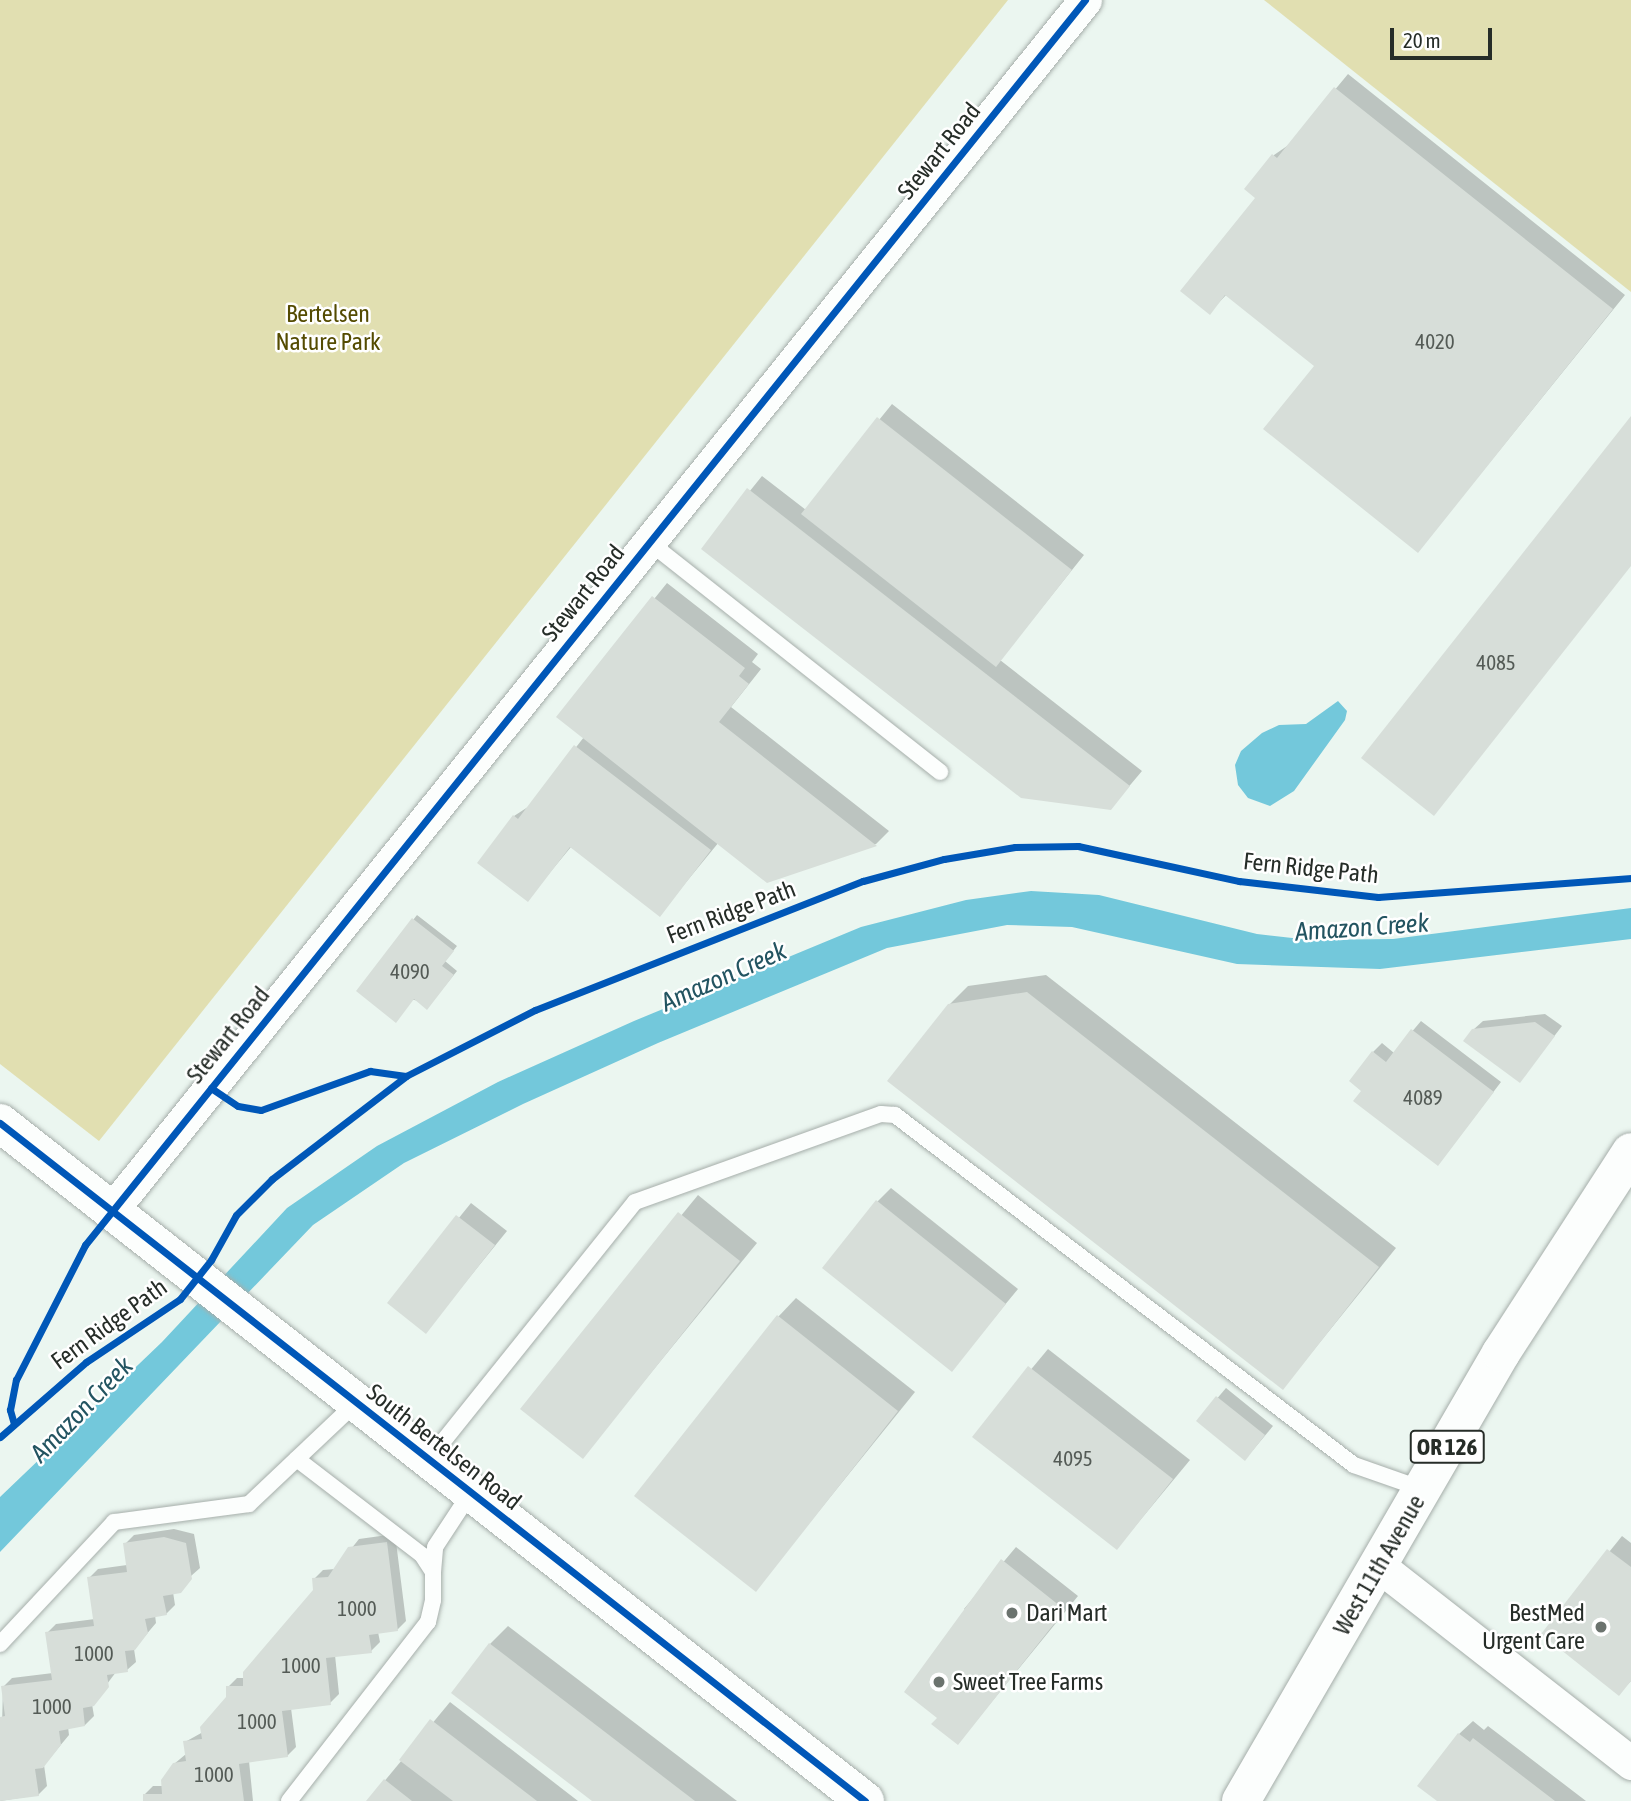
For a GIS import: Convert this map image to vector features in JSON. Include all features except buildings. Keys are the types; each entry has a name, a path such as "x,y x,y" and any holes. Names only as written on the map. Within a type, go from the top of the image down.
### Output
{"street":[{"name":"Stewart Road","path":"111,1211 1085,0"},
{"name":"South Bertelsen Road","path":"0,1123 865,1801"},
{"name":"West 11th Avenue","path":"1241,1801 1552,1269 1631,1153"},
{"path":"1379,1566 1631,1763"}],"lane":[{"path":"649,542 940,772"},
{"path":"429,1459 635,1202 881,1114 895,1115 1354,1465 1423,1490"},
{"path":"0,1644 114,1522 242,1507 357,1402"},
{"path":"296,1459 415,1550 433,1572"},
{"path":"289,1801 428,1622 435,1547 471,1492"},
{"path":"415,1550 435,1547"}],"green space":[{"name":"Bertelsen Nature Park","path":"0,0 1008,0 99,1141 0,1064"},
{"path":"1264,0 1631,0 1631,292"}],"water":[{"path":"1338,701 1347,711 1345,720 1294,791 1270,806 1248,798 1238,785 1235,765 1241,751 1262,733 1279,725 1306,724"},
{"path":"1031,891 1099,895 1257,934 1310,940 1393,939 1631,908 1631,939 1380,969 1237,964 1072,927 1007,925 887,948 658,1043 523,1104 404,1163 313,1225 0,1552 0,1497 162,1342 287,1208 377,1146 498,1082 634,1021 861,927 966,900"}],"cycle path":[{"name":"Fern Ridge Path","path":"14,1424 10,1410 16,1380 85,1245 1085,0"},
{"name":"Fern Ridge Path","path":"0,1437 86,1362 180,1299 211,1260 236,1215 272,1179 406,1076 535,1010 863,881 944,859 1015,847 1078,846 1239,881 1378,897 1631,878"},
{"path":"211,1088 238,1106 261,1110 370,1071 406,1076"},
{"path":"0,1123 865,1801"}],"place":[{"name":"Dari Mart","path":"1012,1613"},
{"name":"BestMed Urgent Care","path":"1601,1627"},
{"name":"Sweet Tree Farms","path":"939,1682"}],"water label":[{"name":"Amazon Creek","path":"1362,928"},
{"name":"Amazon Creek","path":"724,977"},
{"name":"Amazon Creek","path":"82,1410"}]}
